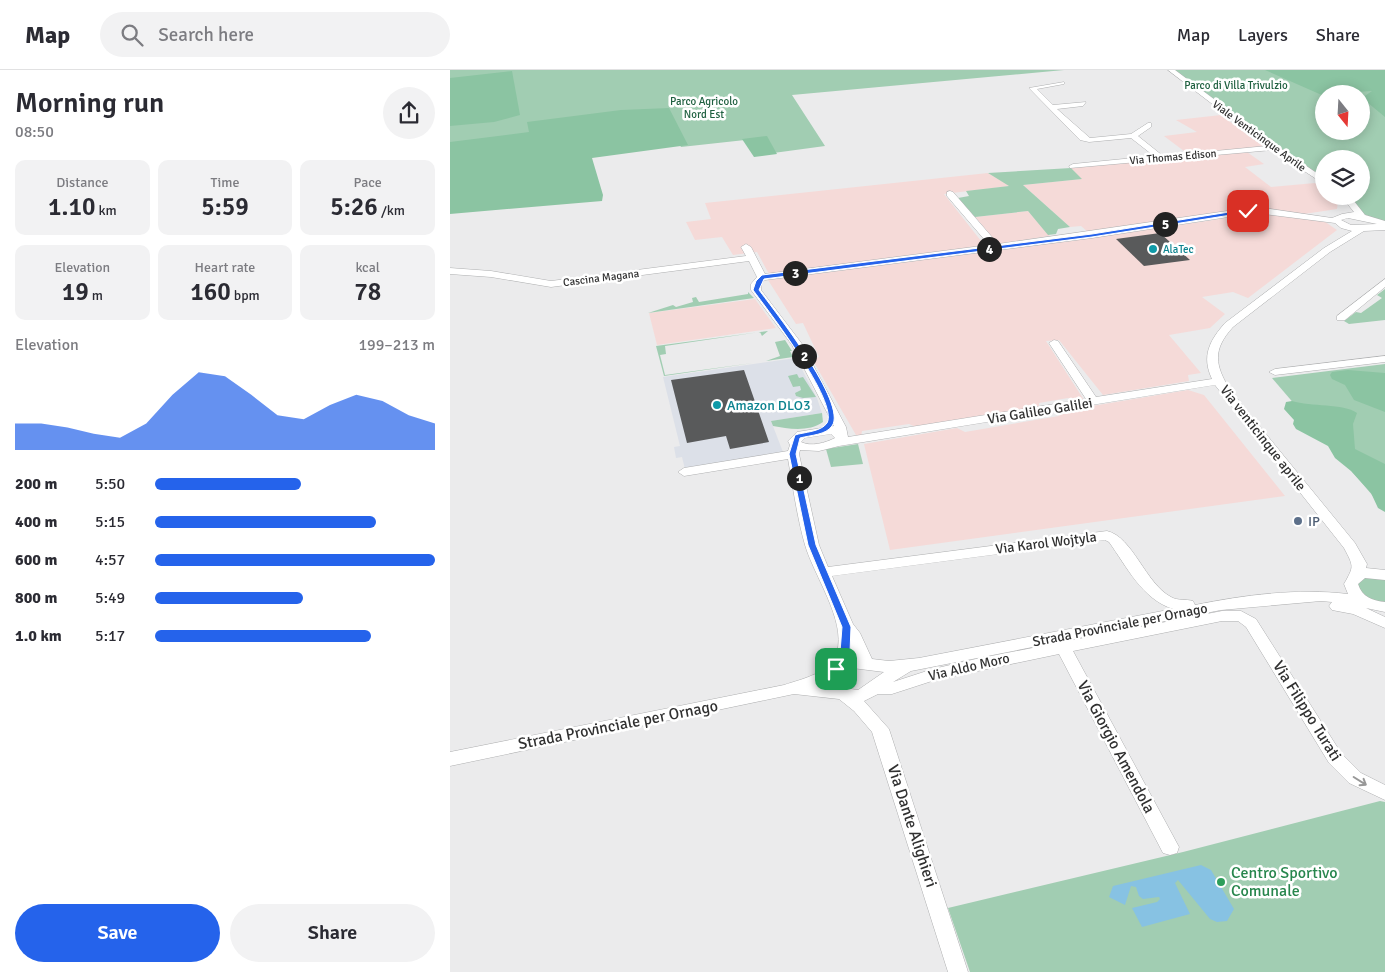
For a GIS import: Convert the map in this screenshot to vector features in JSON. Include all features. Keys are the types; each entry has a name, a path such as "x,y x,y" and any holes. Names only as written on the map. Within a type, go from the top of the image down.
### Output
{"street":[{"name":"Viale Venticinque Aprile","path":"1171,70 1274,148 1315,176"},
{"path":"1062,83 1032,88 1083,138 1089,140 1132,136 1148,125"},
{"path":"1050,107 1083,104"},
{"path":"1132,136 1160,158"},
{"name":"Via Thomas Edison","path":"1073,166 1274,148"},
{"path":"950,194 996,248"},
{"path":"1341,219 1346,205"},
{"path":"1352,205 1365,223"},
{"path":"840,436 840,427 797,344 756,290 756,284 762,277 996,248 1248,211 1385,225"},
{"name":"Via venticinque aprile","path":"1327,250 1346,232 1341,219"},
{"name":"Via venticinque aprile","path":"1355,579 1360,564 1350,546 1218,381 1211,356 1213,346 1220,335 1241,316 1365,223"},
{"path":"746,247 762,277"},
{"name":"Cascina Magana","path":"450,271 491,274 534,283 551,284 752,258"},
{"path":"1341,318 1385,282"},
{"path":"1054,343 1094,402"},
{"path":"1275,372 1385,359"},
{"name":"Via Galileo Galilei","path":"840,436 861,439 1218,381"},
{"path":"833,415 830,425 823,430 797,436 794,441 795,455 812,545 846,627 852,633 867,664 878,673 868,704 870,718"},
{"path":"823,430 840,436"},
{"path":"684,472 803,454 812,447 840,436"},
{"name":"Via Karol Wojtyla","path":"824,572 1107,535 1114,539 1156,597 1178,606 1200,603 1239,610"},
{"name":"Via venticinque aprile","path":"1350,546 1385,575"},
{"path":"1378,606 1354,592 1355,579 1371,572 1385,575"},
{"name":"Strada Provinciale per Ornago","path":"450,759 786,691 812,682 852,662 899,667 919,664 1190,610 1239,610 1321,596 1355,579"},
{"name":"Strada Provinciale per Ornago","path":"1321,596 1378,606"},
{"path":"1239,610 1322,604 1357,610 1385,623"},
{"name":"Via Aldo Moro","path":"875,687 893,688 939,673 1222,616 1239,610"},
{"name":"Via Filippo Turati","path":"1239,610 1251,623 1335,758 1356,778 1385,793"},
{"path":"841,693 831,682 845,652 846,627"},
{"name":"Via Giorgio Amendola","path":"1062,647 1170,847"},
{"name":"Strada Provinciale per Ornago","path":"786,691 815,690 861,696 893,674 919,664"},
{"name":"Via Dante Alighieri","path":"841,693 870,718 881,731 958,972"}],"shaded area":[{"path":"1221,115 1264,147 1188,154 1164,136 1197,132 1176,120"},
{"path":"1247,152 1264,164 1245,167 1271,187 1315,183 1315,205 1338,205 1337,209 1304,214 1267,209 1089,233 1081,226 1070,227 1023,185 1081,179 1071,168"},
{"path":"988,173 1010,186 944,194 985,246 769,274 757,252 733,255 722,237 695,240 686,222 711,219 705,203"},
{"path":"1028,211 1050,236 998,244 975,217"},
{"path":"1261,213 1321,219 1337,230 1248,298 1233,292 1202,297 1225,314 1210,328 1169,335 1201,373 1188,375 1189,381 1103,395 1059,340 1046,341 1084,400 1074,401 1068,398 1039,403 1039,407 916,427 909,424 862,431 861,436 856,435 812,359 819,357 803,323 796,324 768,280 1071,241"},
{"path":"755,299 776,328 657,345 649,313"},
{"path":"796,358 817,398 822,413 771,421 783,452 685,469 682,457 676,458 674,447 680,446 663,377"},
{"path":"1188,390 1204,395 1285,496 890,550 864,444 957,428 965,432 1059,416 1056,412"}],"green space":[{"name":"Parco Agricolo Nord Est","path":"450,70 1064,70 792,95 825,146 766,154 745,140 681,147 669,126 533,136 450,148"},
{"name":"Parco di Villa Trivulzio","path":"1174,70 1385,70 1385,223 1361,213 1355,205 1370,205 1370,150 1315,150 1315,173 1268,140 1270,139 1253,130"},
{"path":"1265,70 1385,70 1385,117 1370,105 1370,92 1372,91 1370,91 1370,85 1315,85 1315,92"},
{"path":"512,71 520,115 494,122 450,126 450,78"},
{"path":"669,108 688,145 592,158 603,195 602,201 450,214 450,142 529,132 527,122 621,110"},
{"path":"767,136 777,154 754,157 742,139"},
{"path":"1071,168 1082,179 1023,185 1070,227 1058,229 1056,234 1048,235 1028,211 975,217 958,198 969,196 966,191 1009,186 988,173"},
{"path":"1385,289 1385,320 1349,324 1344,321 1356,312 1361,313 1382,298 1377,295"},
{"path":"748,292 754,298 648,313 673,305 676,307 693,302 692,298 696,297 699,302 748,294"},
{"path":"768,331 762,336 760,332"},
{"path":"755,333 665,346 666,354 660,355 665,375 753,363 664,376 656,346"},
{"path":"785,340 792,351 790,351 793,357 766,361 780,356 775,342"},
{"path":"1385,364 1385,510 1272,378"},
{"path":"1348,370 1385,373 1385,412 1354,400 1345,385 1332,379 1330,375 1332,372"},
{"path":"797,374 799,378 803,377 816,397 803,398 796,396 795,393 801,390 800,386 793,387 788,376"},
{"path":"1286,402 1335,406 1357,413 1353,424 1355,449 1385,464 1385,512 1378,508 1371,493 1351,471 1335,458 1328,446 1296,429 1293,424 1294,420 1284,409"},
{"path":"822,413 823,422 812,427 792,429 773,426 771,421"},
{"path":"858,444 863,464 831,467 826,449"},
{"path":"1362,577 1385,578 1385,602 1371,599 1361,591 1358,583"},
{"name":"Centro Sportivo Comunale","path":"1380,801 1385,802 1385,972 970,972 948,908 1183,852"}],"water":[{"path":"1201,865 1211,870 1234,909 1227,921 1217,922 1210,919 1178,880 1175,883 1190,914 1142,927 1132,908 1157,902 1160,899 1159,897 1143,899 1139,896 1136,887 1131,886 1125,905 1109,897 1113,886"}],"building":[{"name":"AlaTec","path":"1160,233 1190,260 1144,266 1116,239"},
{"name":"Amazon DLO3","path":"744,370 769,442 730,449 726,436 687,443 671,380"}],"place":[{"name":"AlaTec","path":"1153,249"},
{"name":"Amazon DLO3","path":"717,405"},
{"name":"IP","path":"1298,521"},
{"name":"Centro Sportivo Comunale","path":"1221,882"}],"route":[{"path":"836,669 845,652 846,627 812,545 796,464 792,454 796,445 794,441 797,436 823,430 830,425 833,415 797,344 756,290 755,287 762,277 1092,235 1248,211"}]}
